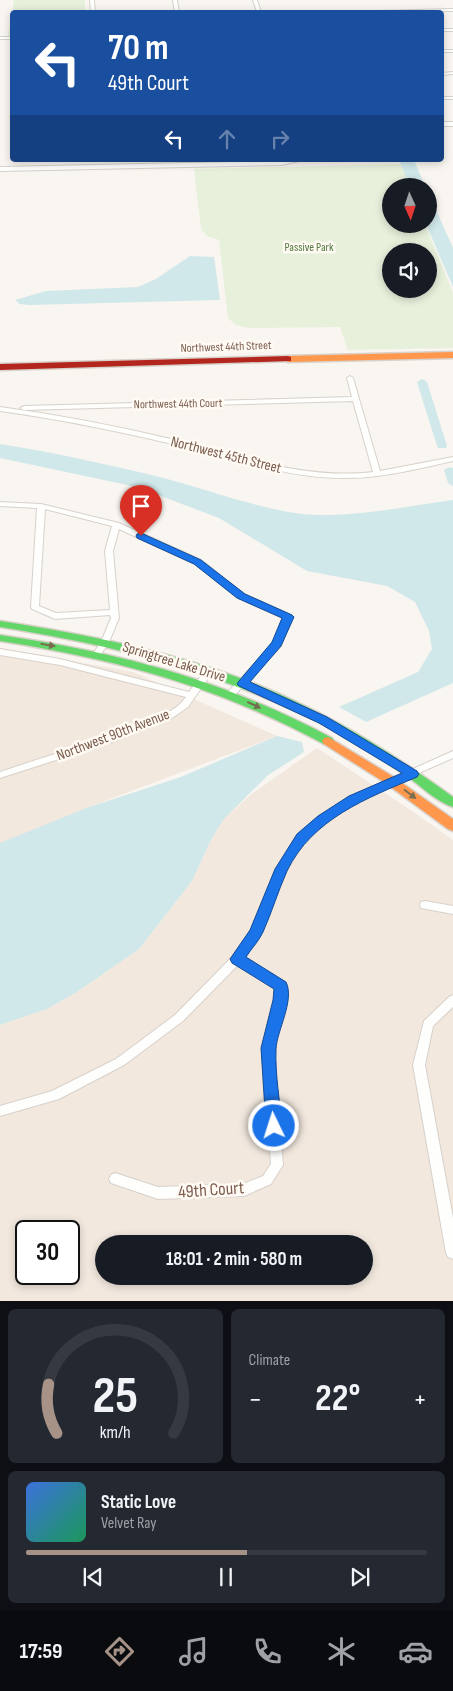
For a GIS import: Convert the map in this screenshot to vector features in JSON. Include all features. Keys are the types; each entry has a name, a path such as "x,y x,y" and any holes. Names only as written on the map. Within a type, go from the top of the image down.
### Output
{"street":[{"path":"28,162 28,168"},
{"path":"95,162 95,167"},
{"path":"0,169 274,164 291,162"},
{"name":"Northwest 44th Street","path":"0,367 453,354"},
{"name":"Northwest 44th Street","path":"0,374 453,362"},
{"path":"350,378 377,474"},
{"name":"Northwest 44th Court","path":"0,408 356,399"},
{"name":"Northwest 45th Street","path":"0,408 106,426 267,466 303,473 341,476 377,474 453,459"},
{"path":"0,504 41,506 116,525 198,562 241,596 288,617 278,644 243,684 230,695"},
{"path":"41,506 35,608 55,616 115,612"},
{"path":"97,654 114,623 115,612 109,551 116,525"},
{"name":"Springtree Lake Drive","path":"0,624 40,629 105,642 157,655 243,684 323,720 413,774 453,803"},
{"name":"Springtree Lake Drive","path":"0,638 97,654 200,684 230,695 316,735 393,781 453,826"},
{"path":"0,652 60,662 192,696"},
{"name":"Northwest 90th Avenue","path":"0,776 109,740 170,716 186,705 209,671"},
{"path":"0,1111 55,1095 120,1062 179,1018 237,959 256,932 282,869 302,838 322,820 353,799 413,774 453,754"},
{"path":"424,905 453,910"},
{"name":"49th Court","path":"115,1179 158,1193 244,1190 268,1180 277,1166 268,1048 281,1000 281,986 237,959"},
{"path":"453,1000 428,1024 419,1065 453,1253"}],"shaded area":[{"path":"0,648 133,672 277,736 89,807 0,845"},
{"path":"317,748 453,840 453,1301 0,1301 0,1025 47,1009 77,992 139,949 192,881 210,842 223,820 249,796"}],"green space":[{"path":"14,0 85,0 85,10 12,10"},
{"name":"Passive Park","path":"401,164 407,178 382,178 382,233 429,233 433,243 382,243 382,298 437,298 437,254 453,293 453,348 348,350 340,327 249,328 236,325 228,318 219,240 207,236 201,229 194,169"}],"water":[{"path":"400,162 415,162 422,178 407,178"},
{"path":"438,214 453,248 453,287 437,250 437,243 434,243 430,233 438,232"},
{"path":"190,256 214,257 220,300 29,305 20,304 15,300 46,291 138,287 156,279"},
{"path":"0,444 126,469 251,503 302,514 338,515 453,500 453,683 366,722 339,707 418,672 432,649 429,631 415,602 387,586 307,571 219,518 137,487 0,458"},
{"path":"277,736 302,742 304,752 267,776 223,820 210,842 192,881 139,949 77,992 47,1009 0,1025 0,843 89,807 181,777"}],"waterway":[{"path":"422,382 442,446"},
{"path":"449,470 453,483"}],"traffic: fast":[{"path":"0,624 88,639 131,649 217,674 258,690 354,736 453,803"},
{"path":"0,638 85,653 169,674 210,687 250,703 328,741"}],"traffic: slow":[{"path":"288,359 453,355"},
{"path":"328,741 388,779 453,826"}],"traffic: jam":[{"path":"0,367 288,359"}],"route":[{"path":"141,536 198,562 241,596 288,617 278,644 243,684 339,728 413,774 353,799 322,820 302,838 282,869 256,932 237,959 271,978 281,986 281,1000 268,1048 274,1126"}]}
